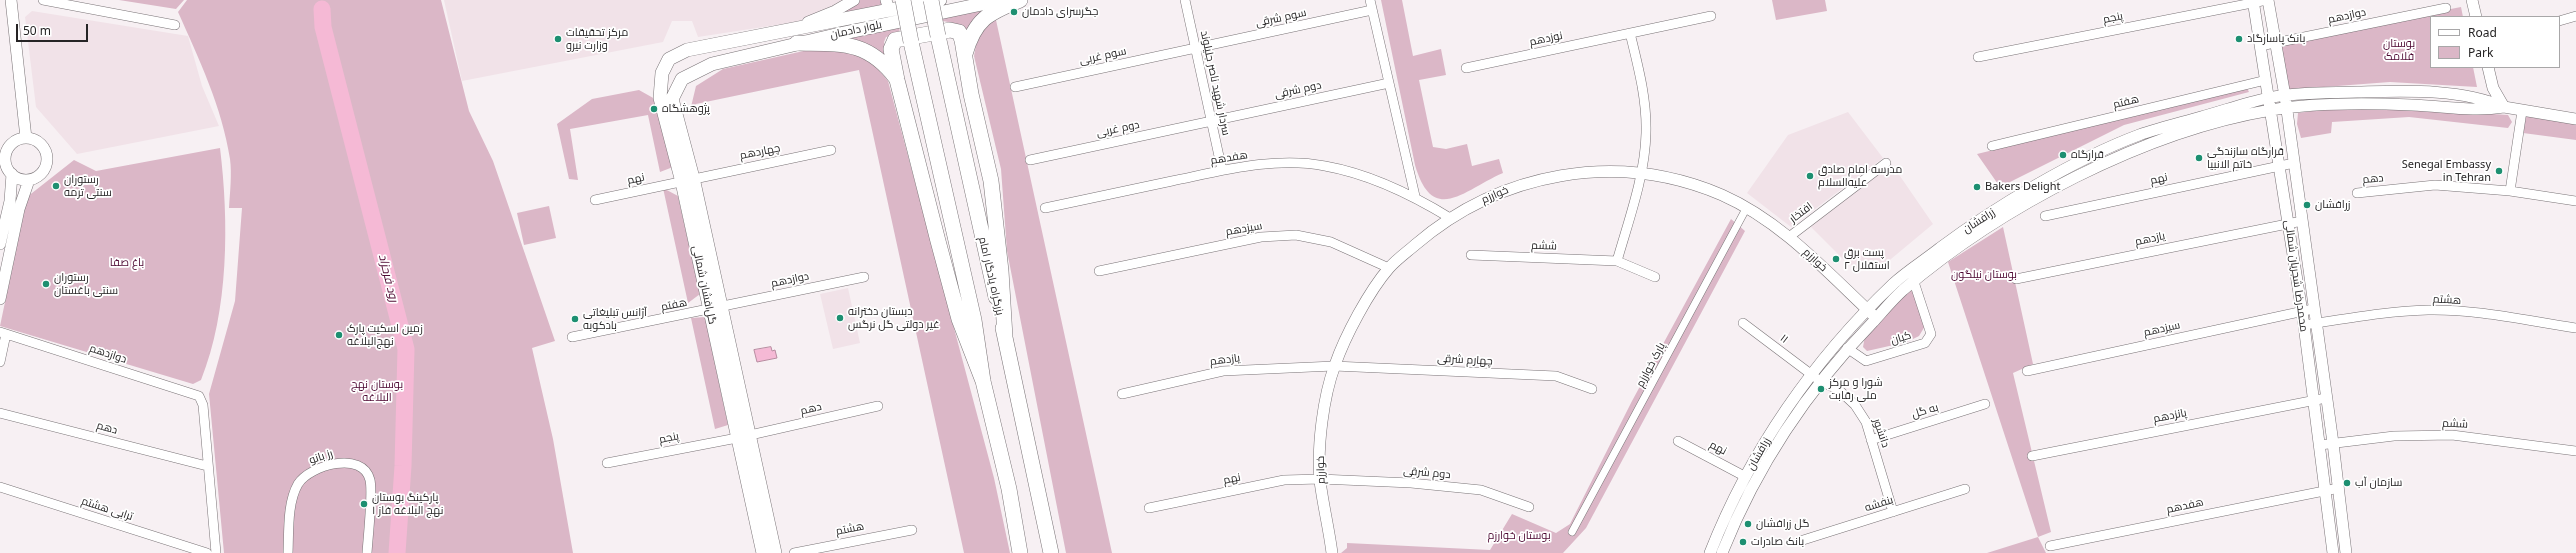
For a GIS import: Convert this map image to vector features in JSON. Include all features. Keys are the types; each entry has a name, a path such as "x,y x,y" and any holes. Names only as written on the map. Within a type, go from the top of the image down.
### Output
{"highway":[{"path":"903,0 911,42 974,320 983,381 1009,489 1020,553"},
{"name":"بزرگراه یادگار امام","path":"931,0 1051,553"},
{"path":"965,54 970,39 984,18 994,11 1020,0"},
{"path":"983,381 959,319 897,80 891,49 895,40 955,30 959,32 965,54 971,94 991,181 1002,271 1005,337"},
{"path":"798,43 853,46 880,60 897,80"}],"main road":[{"name":"بلوار دادمان","path":"707,45 796,27 888,5 940,0"},
{"name":"بلوار دادمان","path":"712,64 798,43 1001,0"},
{"path":"707,45 712,64"},
{"name":"گل‌افشان شمالی","path":"688,180 660,98 662,73 669,59 687,50 707,45"},
{"name":"گل‌افشان شمالی","path":"712,64 682,79 672,99 743,437 763,553"},
{"name":"گل‌افشان شمالی","path":"743,437 775,553"}],"street":[{"path":"11,0 26,138"},
{"path":"43,0 175,25"},
{"path":"796,27 835,11 854,0"},
{"name":"سردار شهید ناصر جلیلوند","path":"1184,0 1222,170"},
{"path":"1370,0 1415,196"},
{"name":"پنجم","path":"1978,57 2253,1 2268,0"},
{"name":"محمدرضا شجریان شمالی","path":"2268,0 2287,108 2313,309 2339,488 2346,553"},
{"path":"2472,0 2476,16"},
{"name":"محمدرضا شجریان شمالی","path":"2253,1 2304,325 2333,553"},
{"name":"دوازدهم","path":"2260,46 2446,8"},
{"name":"سوم شرقی","path":"1195,49 1372,10"},
{"name":"نوزدهم","path":"1466,68 1711,16"},
{"path":"2560,21 2576,16"},
{"path":"1617,261 1642,173 1646,133 1644,92 1630,33"},
{"name":"سوم غربی","path":"1015,87 1195,49"},
{"path":"2488,68 2493,88 2504,107"},
{"name":"هفتم","path":"1992,146 2266,80"},
{"name":"دوم شرقی","path":"1211,121 1389,83"},
{"name":"زرافشان","path":"1710,553 1746,477 1778,421 1811,374 1868,310 1894,283 1962,231 2006,203 2071,167 2138,135 2268,98 2285,96 2411,91 2485,99 2504,107 2522,111 2576,119"},
{"name":"زرافشان","path":"1722,553 1756,482 1788,427 1820,381 1847,348 1914,282 1967,242 2012,213 2076,177 2142,146 2270,110 2287,108 2411,105 2484,110 2504,107"},
{"path":"2510,191 2522,111"},
{"name":"دوم غربی","path":"1030,160 1211,121"},
{"path":"26,138 42,145 47,160 40,175 29,180 12,174 8,170 3,157 10,146 15,142 26,138"},
{"name":"چهاردهم","path":"688,180 831,150"},
{"name":"هفدهم","path":"1045,208 1222,170 1278,163 1324,166 1363,176 1415,196 1450,218"},
{"name":"افتخار","path":"1788,238 1886,163"},
{"name":"نهم","path":"2045,216 2294,163"},
{"name":"خوارزم","path":"1332,553 1320,479 1322,426 1334,366 1355,320 1389,268 1450,218 1490,196 1540,179 1568,173 1610,171 1642,173 1681,181 1748,207 1788,238 1876,318"},
{"path":"0,244 10,201 12,174"},
{"path":"0,299 19,209 29,180"},
{"name":"نهم","path":"595,200 688,180"},
{"name":"دهم","path":"2357,192 2435,185 2510,191 2576,200"},
{"name":"پارک خوارزم","path":"1572,532 1748,207"},
{"name":"یازدهم","path":"2016,279 2302,221"},
{"name":"سیزدهم","path":"1099,271 1260,238 1296,235 1331,242 1389,268"},
{"name":"ششم","path":"1471,255 1617,261 1656,277"},
{"name":"دوازدهم","path":"716,309 864,277"},
{"name":"کیان","path":"1847,348 1866,361 1925,344 1931,334 1914,282"},
{"name":"هفتم","path":"572,337 716,309"},
{"name":"سیزدهم","path":"2027,371 2301,310 2313,309"},
{"name":"هشتم","path":"2304,325 2390,312 2429,310 2495,316 2576,328"},
{"name":"۱۱","path":"1743,323 1820,381"},
{"path":"0,362 3,333"},
{"name":"دوازدهم","path":"3,333 199,396 203,405 207,466"},
{"name":"یازدهم","path":"1122,394 1223,371 1334,366"},
{"name":"چهارم شرقی","path":"1334,366 1556,376 1592,389"},
{"name":"دانشور","path":"1820,381 1839,390 1855,404 1866,422 1893,512"},
{"name":"پانزدهم","path":"2032,456 2326,398"},
{"name":"به گل","path":"1871,440 1985,404"},
{"name":"دهم","path":"743,437 878,406"},
{"name":"دهم","path":"0,413 207,466"},
{"name":"ششم","path":"2320,445 2394,436 2452,435 2576,451"},
{"name":"پنجم","path":"607,463 743,437"},
{"name":"نهم","path":"1678,441 1746,477"},
{"name":"رز بانو","path":"288,553 293,496 299,483 308,474 321,467 342,463 363,469 371,481 367,553"},
{"path":"207,466 216,553"},
{"name":"دوم شرقی","path":"1320,479 1411,483 1481,490 1529,507"},
{"name":"نهم","path":"1148,508 1284,480 1320,479"},
{"name":"ترابی هشتم","path":"0,487 207,553"},
{"name":"هفدهم","path":"2050,546 2339,488"},
{"name":"بنفشه","path":"1800,541 1965,489"},
{"name":"هشتم","path":"794,553 912,530"}],"shaded area":[{"name":"مرکز تحقیقات وزارت نیرو","path":"444,0 849,0 826,12 796,22 698,37 692,21 672,21 663,42 462,81"},
{"path":"32,11 188,36 202,86 219,126 77,154 36,107 25,17"},
{"name":"مدرسه امام صادق علیه‌السلام","path":"1848,112 1883,158 1791,227 1747,193 1788,135"},
{"path":"1891,163 1933,224 1879,269 1857,269 1843,259 1809,225"},
{"name":"دبستان دخترانه غیر دولتی گل نرگس","path":"848,288 860,343 833,349 820,294"},
{"path":"771,347 772,351 775,350 777,358 757,362 754,350"}],"green space":[{"path":"119,0 184,0 176,9"},
{"name":"بوستان نهج البلاغه","path":"187,0 441,0 469,111 493,161 555,341 532,348 553,439 573,553 224,553 209,394 235,301 242,208 229,208 231,165 226,140 216,102 178,12"},
{"path":"859,0 882,0 883,5 831,16"},
{"path":"1381,0 1402,0 1413,56 1441,49 1446,75 1419,80 1433,147 1446,149 1467,144 1472,166 1499,159 1503,173 1463,194 1452,198 1441,199 1431,195 1422,184 1415,165"},
{"path":"1772,0 1825,0 1827,11 1776,20"},
{"name":"بوستان فلامک","path":"2461,7 2463,16 2430,16 2430,68 2473,68 2477,87 2390,82 2284,90 2276,43"},
{"path":"985,8 967,36 953,23 943,21 942,17"},
{"path":"990,17 996,20 1112,553 1066,553 1007,251 1001,169 974,56 979,29"},
{"path":"899,26 900,34 886,37 884,42 888,58 835,40"},
{"path":"808,50 853,52 870,61 888,81 994,478 1010,553 964,553 859,70 696,104 690,111 696,86 723,69"},
{"path":"2247,88 2249,92 2124,125 2000,187 1977,154"},
{"path":"639,90 655,99 673,167 660,172 648,115 570,129 578,180 569,179 557,124 592,99"},
{"path":"2404,108 2508,115 2512,122 2508,128 2409,117 2332,122 2331,133 2301,138 2297,124 2298,113 2319,110"},
{"path":"2526,116 2576,124 2576,140 2523,133"},
{"name":"باغ صفا","path":"220,148 225,205 222,296 210,353 201,380 193,384 0,326 27,197 74,160 96,171"},
{"path":"663,188 678,196 700,294 688,303"},
{"path":"549,206 556,238 524,245 517,213"},
{"name":"بوستان خوارزم","path":"1731,219 1745,231 1586,528 1563,553 1341,553 1347,548 1347,543 1490,550 1512,514 1556,533 1570,524 1632,401"},
{"name":"بوستان نیلگون","path":"2003,227 2033,364 2013,373 2051,532 2038,537 1948,262"},
{"path":"1910,290 1915,293 1925,326 1919,336 1907,342 1867,351 1863,347 1865,336"},
{"path":"705,317 728,425 715,429 691,318"},
{"path":"2038,537 2046,553 1987,553"}],"waterway":[{"name":"رود فرحزاد","path":"322,9 323,27 406,349 403,466 397,553"}],"place":[{"name":"جگرسرای دادمان","path":"1014,12"},
{"name":"مرکز تحقیقات وزارت نیرو","path":"558,39"},
{"name":"بانک پاسارگاد","path":"2239,39"},
{"name":"پژوهشگاه","path":"654,109"},
{"name":"قرارگاه","path":"2063,155"},
{"name":"قرارگاه سازندگی خاتم الانبیا","path":"2199,158"},
{"name":"Senegal Embassy in Tehran","path":"2499,171"},
{"name":"مدرسه امام صادق علیه‌السلام","path":"1810,176"},
{"name":"رستوران سنتی ترمه","path":"56,186"},
{"name":"Bakers Delight","path":"1977,187"},
{"name":"زرافشان","path":"2307,205"},
{"name":"پست برق استقلال ۲","path":"1836,259"},
{"name":"رستوران سنتی باغستان","path":"46,284"},
{"name":"دبستان دخترانه غیر دولتی گل نرگس","path":"840,318"},
{"name":"آژانس تبلیغاتی بادکوبه","path":"575,319"},
{"name":"زمین اسکیت پارک نهج‌البلاغه","path":"339,335"},
{"name":"شورا و مرکز ملی رقابت","path":"1821,389"},
{"name":"سازمان آب","path":"2347,483"},
{"name":"پارکینگ بوستان نهج البلاغه فاز ۱","path":"364,504"},
{"name":"گل زرافشان","path":"1748,524"},
{"name":"بانک صادرات","path":"1743,542"}]}
